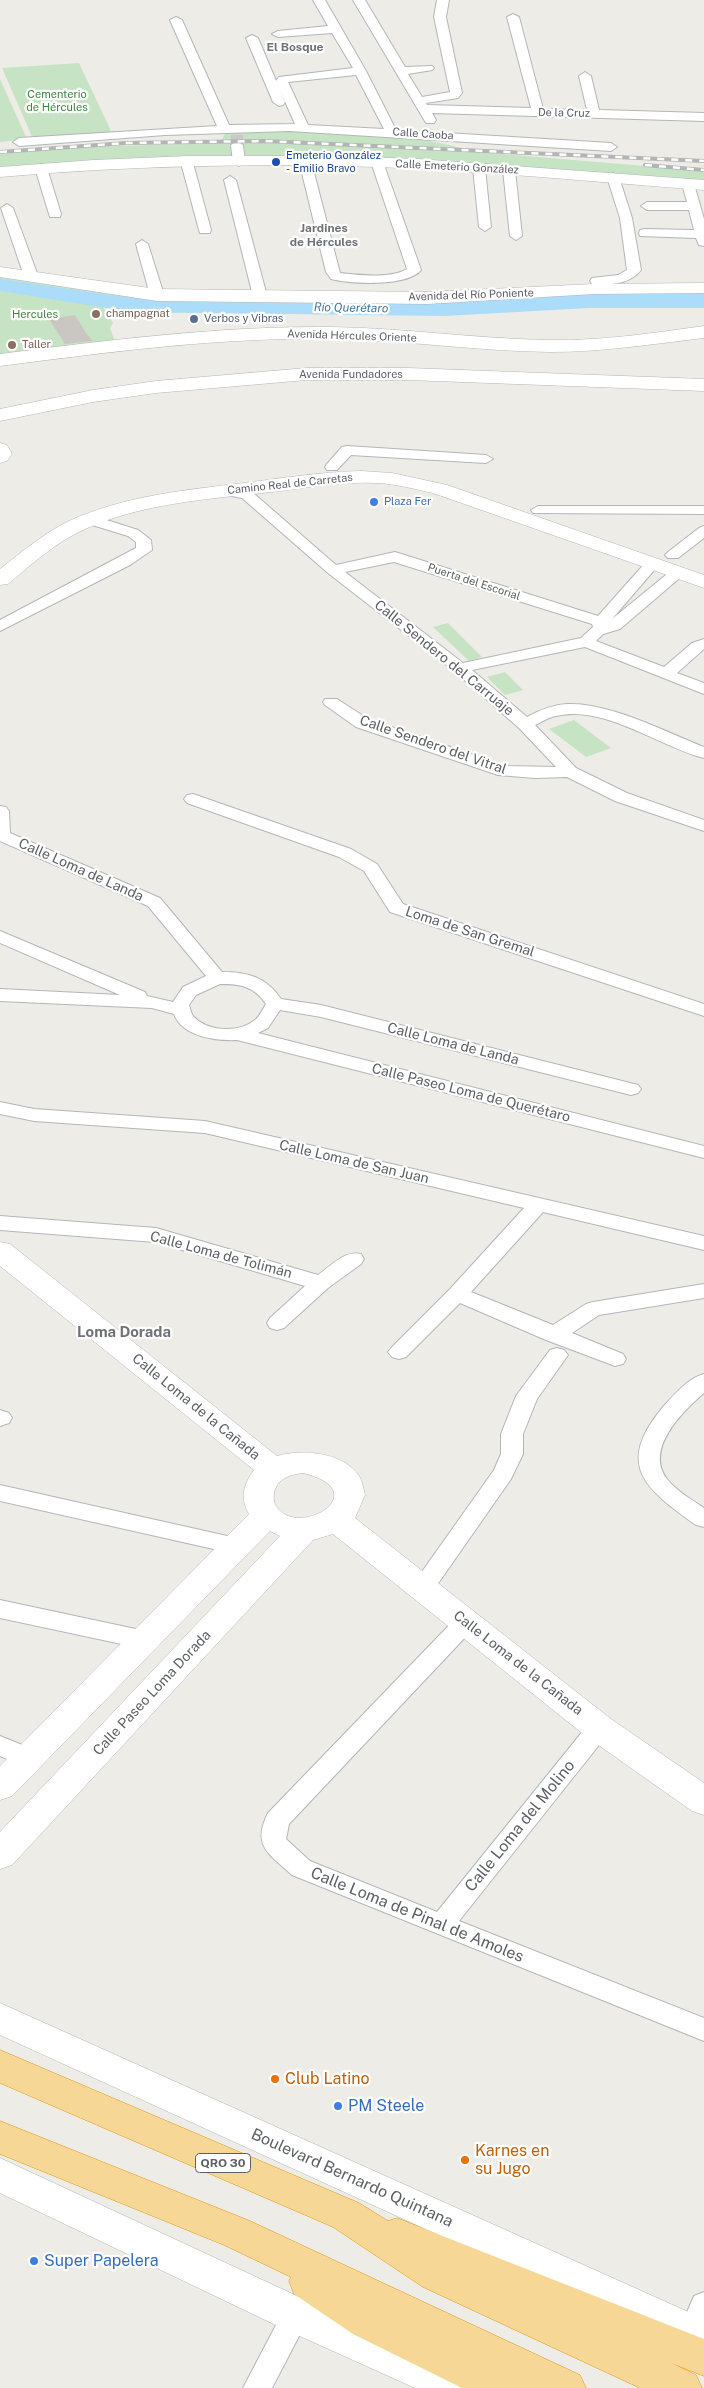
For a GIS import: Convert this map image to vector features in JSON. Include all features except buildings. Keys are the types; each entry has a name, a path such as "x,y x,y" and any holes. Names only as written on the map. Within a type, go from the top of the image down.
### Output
{"highway":[{"name":"QRO 30","path":"0,2066 346,2215 437,2276 682,2388"},
{"path":"0,2137 237,2233 566,2388"},
{"path":"346,2215 701,2333"},
{"path":"237,2233 367,2321 502,2388"}],"street":[{"path":"319,0 360,71 391,132"},
{"path":"359,0 438,135"},
{"path":"422,105 456,92 440,17 443,0"},
{"path":"513,18 538,113"},
{"path":"176,20 234,139"},
{"path":"278,34 336,29"},
{"path":"252,38 289,127"},
{"path":"401,71 428,68"},
{"path":"303,127 282,81 312,71 360,71"},
{"path":"585,76 594,114"},
{"name":"De la Cruz","path":"422,105 538,113 704,117"},
{"name":"Calle Caoba","path":"19,142 234,139 289,127 303,127 611,146"},
{"name":"Calle Emeterio González","path":"0,172 41,168 187,163 234,139 376,162 696,184"},
{"path":"307,169 333,272 336,276 399,277 410,274 414,270 376,162"},
{"path":"187,163 205,230"},
{"path":"41,168 54,214"},
{"path":"479,168 485,228"},
{"path":"509,170 516,236"},
{"path":"597,281 624,278 632,275 634,270 626,218 613,177"},
{"path":"230,180 260,296"},
{"path":"645,232 703,237 693,206 696,184"},
{"path":"648,206 693,206"},
{"path":"7,208 31,276"},
{"path":"142,244 157,295"},
{"name":"Avenida del Río Poniente","path":"0,272 122,292 157,295 428,298 594,289 704,288"},
{"name":"Avenida Hércules Oriente","path":"0,360 131,344 251,334 332,333 550,346 645,340 704,332"},
{"name":"Avenida Fundadores","path":"0,402 99,386 273,368 370,367 704,378"},
{"name":"Avenida Fundadores","path":"0,415 60,402 147,389 307,374 408,374 704,385"},
{"path":"0,449 2,454 0,457"},
{"path":"332,467 347,450 486,459"},
{"name":"Camino Real de Carretas","path":"237,486 332,467 394,470 422,474 538,510 675,564 704,582"},
{"name":"Camino Real de Carretas","path":"0,559 48,524 79,510 117,497 349,477 376,477 414,482 440,489 651,564 704,565"},
{"name":"Calle Sendero del Carruaje","path":"237,486 333,570 460,668 525,724 570,772 621,797 704,826"},
{"name":"Camino Real de Carretas","path":"0,580 44,545 68,530 128,507 196,489"},
{"path":"538,510 704,510"},
{"path":"0,626 125,562 144,550 142,540 133,533 92,520"},
{"path":"460,668 599,630 675,564 704,531"},
{"name":"Puerta del Escorial","path":"333,570 378,558 395,557 599,630 666,674 704,689"},
{"path":"599,630 651,564"},
{"path":"666,674 698,646 704,644"},
{"name":"Calle Sendero del Vitral","path":"331,702 362,722 504,771 535,773 570,772"},
{"path":"525,724 554,711 582,708 614,718 704,754"},
{"name":"Loma de San Gremal","path":"193,799 260,821 345,853 371,868 396,908 704,1010"},
{"path":"0,811 1,835"},
{"name":"Calle Loma de Landa","path":"1,835 154,902 217,978"},
{"path":"0,936 125,992 179,1010"},
{"path":"217,978 244,978 266,988 275,1004 270,1017 257,1028 237,1034 206,1032 192,1027 183,1019 179,1010 182,996 196,984 217,978"},
{"path":"0,995 154,1002"},
{"name":"Calle Loma de Landa","path":"275,1004 321,1011 631,1089"},
{"name":"Calle Paseo Loma de Querétaro","path":"237,1034 704,1152"},
{"name":"Calle Loma de San Juan","path":"0,1108 34,1114 205,1127 704,1243"},
{"path":"399,1352 457,1294 538,1205"},
{"name":"Calle Loma de Tolimán","path":"0,1223 156,1235 321,1283"},
{"name":"Calle Loma de la Cañada","path":"0,1251 274,1470"},
{"path":"277,1323 321,1283 354,1259"},
{"path":"422,1589 503,1473 512,1454 512,1434 518,1414 555,1345 593,1310 704,1291"},
{"path":"457,1294 555,1345 615,1359"},
{"path":"704,1381 678,1403 657,1434 650,1448 650,1463 654,1478 667,1492 704,1519"},
{"path":"303,1462 319,1463 333,1468 350,1487 350,1499 346,1510 337,1520 322,1527 304,1530 282,1526 266,1516 258,1504 257,1492 263,1480 274,1470 288,1464 303,1462"},
{"path":"0,1493 236,1546"},
{"path":"0,1787 14,1752 145,1640 266,1516"},
{"name":"Calle Loma de la Cañada","path":"337,1520 599,1728 704,1801"},
{"name":"Calle Paseo Loma Dorada","path":"1,1853 304,1530"},
{"path":"0,1610 145,1640"},
{"name":"Calle Loma de Pinal de Amoles","path":"466,1622 277,1820 272,1842 301,1868 704,2030"},
{"name":"Calle Loma del Molino","path":"441,1925 599,1728"},
{"name":"Boulevard Bernardo Quintana","path":"0,2018 384,2194 701,2333"},
{"path":"0,2175 296,2315 458,2388"},
{"path":"257,2388 296,2315"}],"green space":[{"name":"Cementerio de Hércules","path":"79,63 112,133 34,141 2,68"},
{"path":"0,79 27,139 0,142"},
{"path":"315,129 426,140 479,152 704,171 704,182 381,158 0,170 0,154 82,147 220,143 227,130"},
{"name":"Hercules","path":"0,276 123,295 704,292 704,307 573,308 492,312 337,313 255,311 150,313 103,307 113,323 110,328 115,342 0,357"},
{"path":"448,623 482,657 469,661 433,627"},
{"path":"505,672 523,690 505,695 487,677"},
{"path":"574,720 611,748 586,757 549,729"}],"waterway":[{"name":"Río Querétaro","path":"0,285 132,305 444,309 589,301 704,301"}],"tunnel":[{"path":"237,135 237,145"}],"railway":[{"path":"0,152 126,143 265,141 704,161"},
{"path":"645,165 704,170"}],"place":[{"name":"Emeterio González - Emilio Bravo","path":"276,162"},
{"name":"champagnat","path":"96,314"},
{"name":"Verbos y Vibras","path":"194,319"},
{"name":"Taller","path":"12,345"},
{"name":"Plaza Fer","path":"374,502"},
{"name":"Club Latino","path":"275,2079"},
{"name":"PM Steele","path":"338,2106"},
{"name":"Karnes en su Jugo","path":"465,2160"},
{"name":"Super Papelera","path":"34,2261"}],"district":[{"name":"El Bosque","path":"295,47"},
{"name":"Jardines de Hércules","path":"324,235"},
{"name":"Loma Dorada","path":"124,1332"}]}
